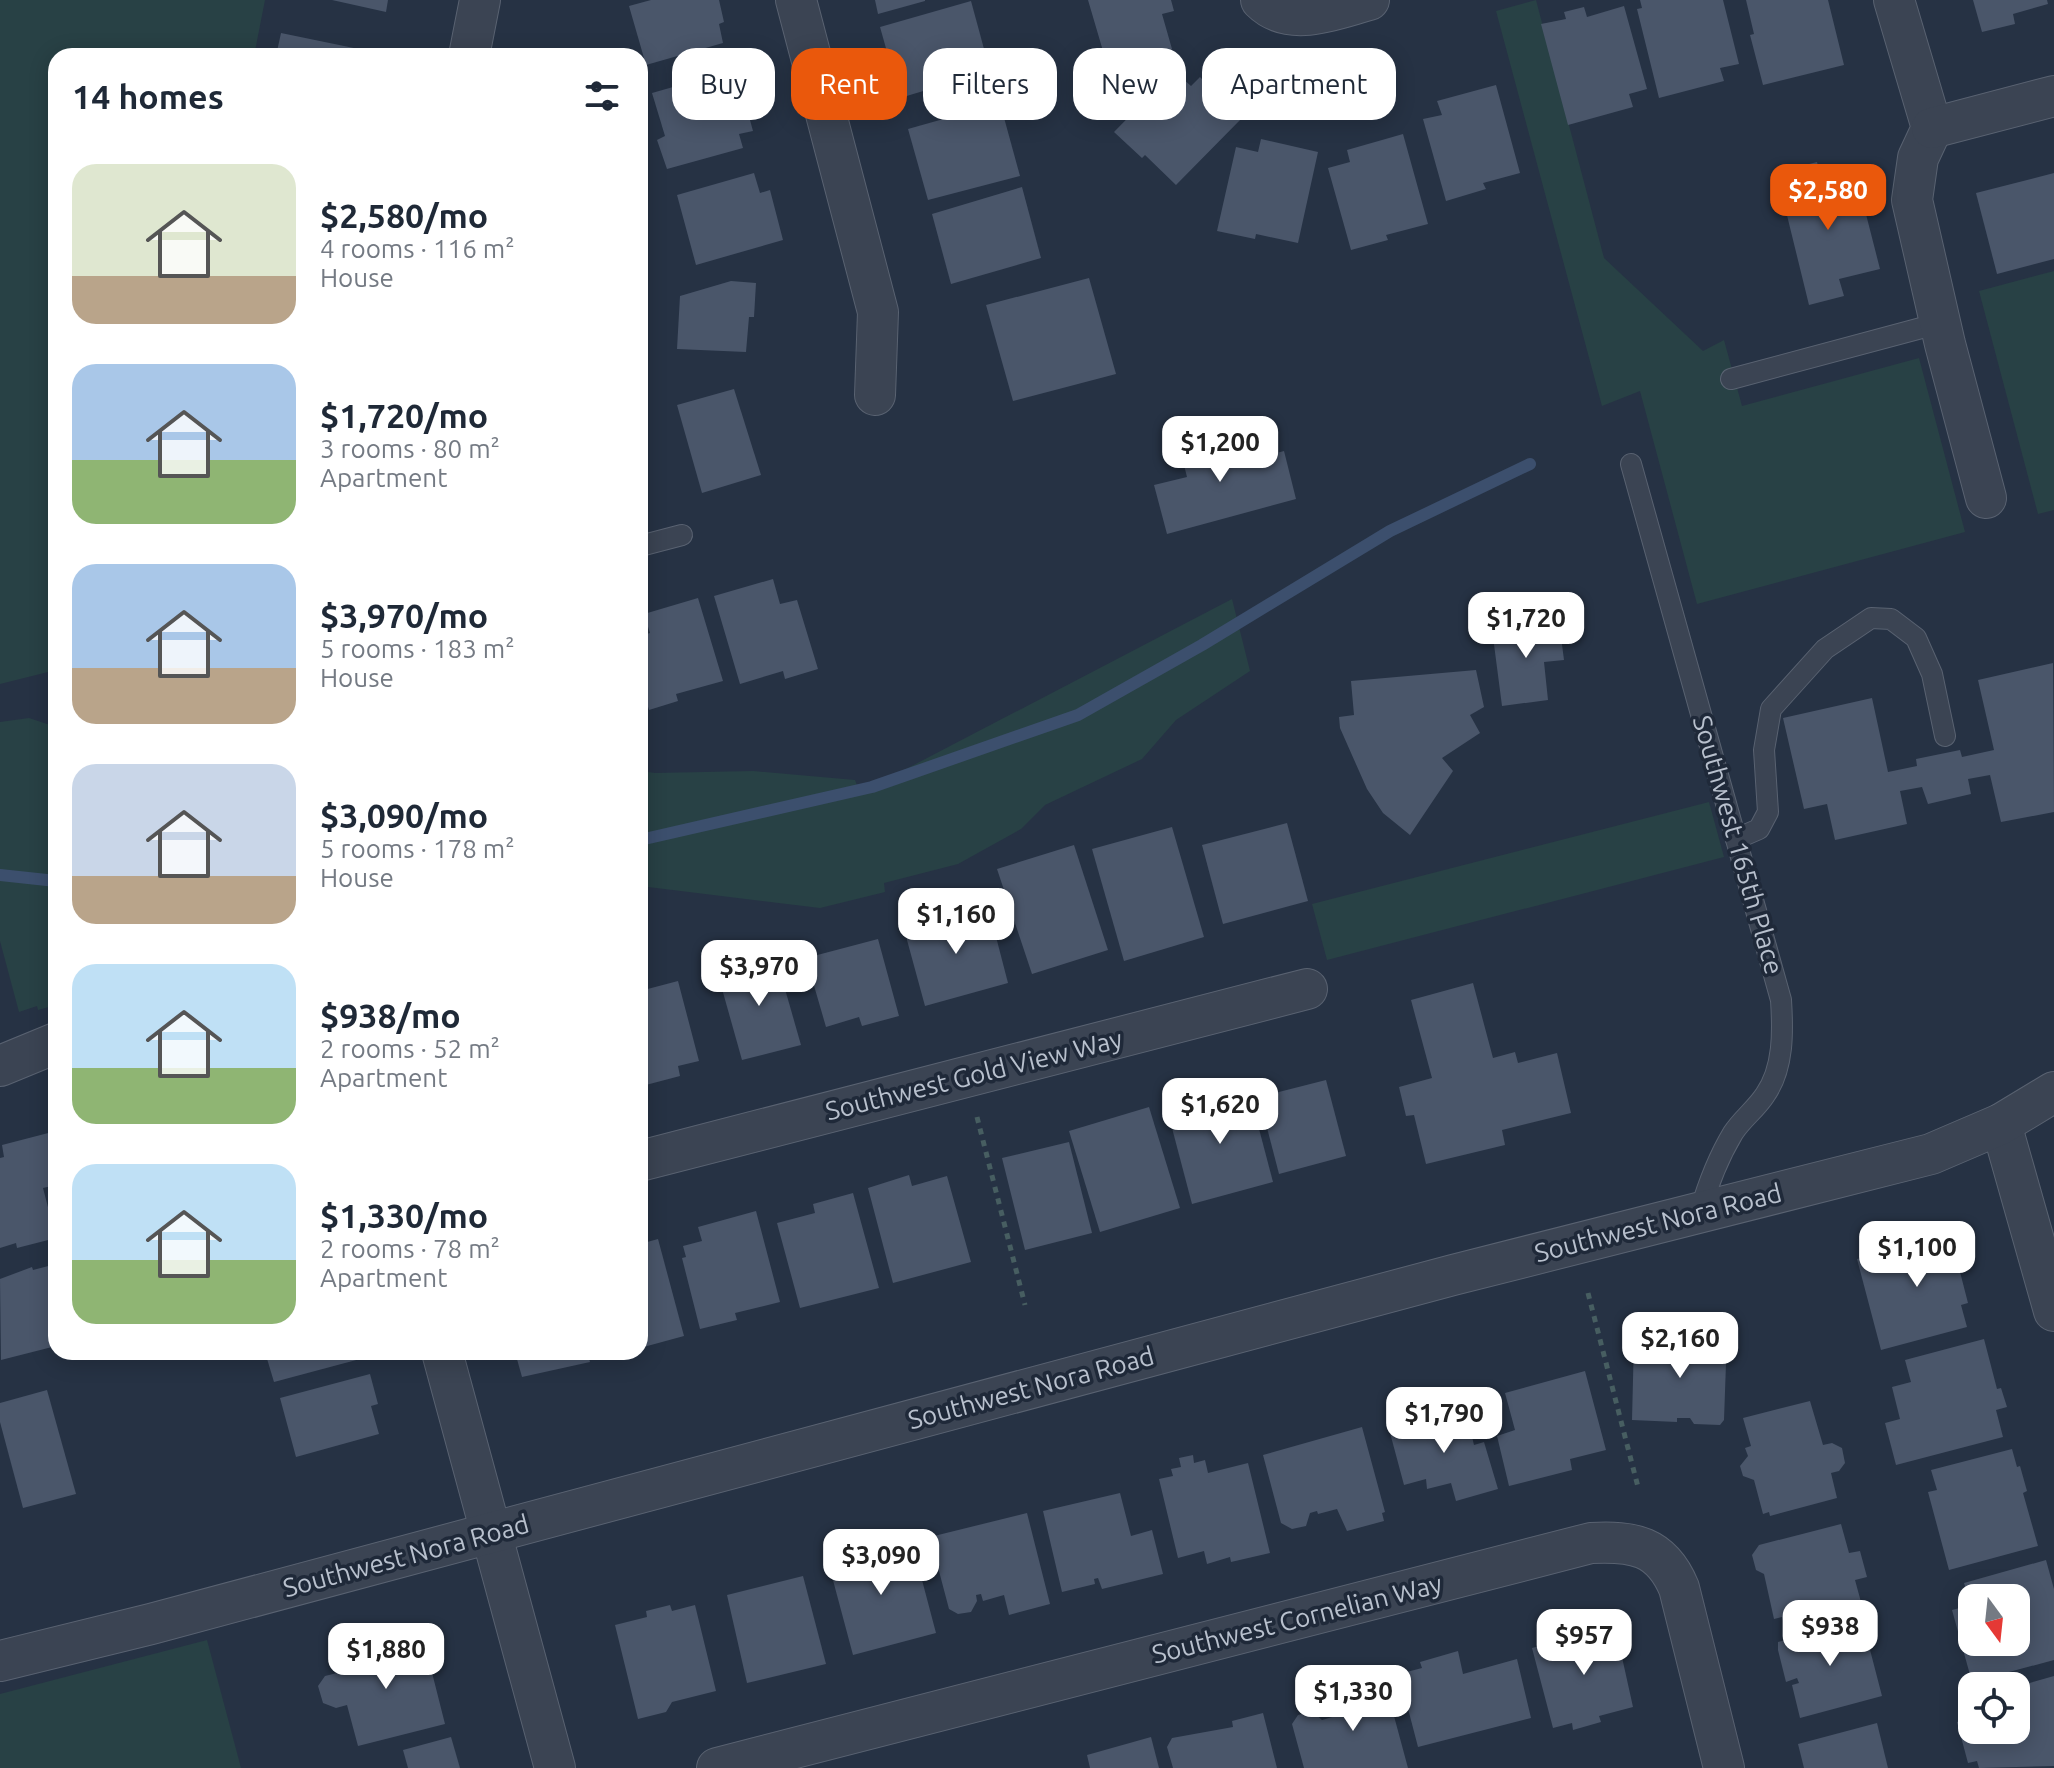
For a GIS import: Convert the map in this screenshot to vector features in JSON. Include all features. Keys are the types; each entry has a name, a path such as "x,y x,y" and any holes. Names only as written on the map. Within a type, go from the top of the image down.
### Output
{"street":[{"path":"471,48 480,0"},
{"path":"796,0 878,312 875,395"},
{"path":"1261,0 1284,14 1313,15 1369,0"},
{"path":"1894,0 1932,128 1918,158 1912,200 1940,323 1986,498"},
{"path":"1932,128 2054,96"},
{"name":"Southwest Gold View Way","path":"648,1159 1307,989"},
{"path":"0,1066 48,1046"},
{"name":"Southwest Nora Road","path":"0,1661 151,1624 1453,1275 1931,1154 2001,1124 2054,1092"},
{"path":"2001,1124 2054,1311"},
{"path":"444,1360 555,1768"},
{"name":"Southwest Cornelian Way","path":"717,1768 1576,1546 1624,1542 1647,1549 1673,1573 1724,1768"}],"lane":[{"path":"1731,379 1940,323"},
{"name":"Southwest 165th Place","path":"1631,464 1781,1000 1783,1042 1767,1094 1735,1130 1713,1170 1700,1212"},
{"path":"648,544 682,535"},
{"path":"1736,839 1759,829 1768,812 1764,750 1771,709 1825,649 1871,618 1891,619 1916,638 1932,674 1945,736"}],"path":[{"path":"976,1113 1025,1305"},
{"path":"1588,1293 1638,1487"}],"green space":[{"path":"0,0 265,0 256,48 48,48 48,672 0,684"},
{"path":"1536,0 1604,258 1703,351 1724,340 1742,406 1919,358 1965,532 1697,604 1640,391 1602,406 1496,11"},
{"path":"2054,271 2054,510 2038,514 1979,291"},
{"path":"1232,599 1250,671 1176,720 1142,759 1045,805 1021,829 958,864 884,883 885,892 820,908 648,887 648,772 753,771 855,780 860,793"},
{"path":"29,718 48,724 48,1007 38,1010 37,1006 19,1012 0,941 0,722"},
{"path":"1709,802 1724,857 1327,960 1312,904"},
{"path":"207,1640 241,1768 0,1768 0,1694"}],"building":[{"path":"332,0 388,0 386,12"},
{"path":"651,0 719,0 724,22 719,24 723,43 706,48 672,48 672,58 648,64 648,48 641,48 629,6"},
{"path":"875,0 925,0 925,1 878,14"},
{"path":"1088,0 1171,0 1174,11 1162,14 1172,48 1102,48"},
{"path":"1640,0 1723,0 1739,64 1720,68 1724,81 1659,98 1637,9 1642,8"},
{"path":"1746,0 1828,0 1844,65 1763,85 1750,35 1754,34"},
{"path":"1973,0 2047,0 2048,4 2013,14 2015,24 1982,32"},
{"path":"971,1 984,48 923,48 923,91 907,96 907,48 886,48 880,27"},
{"path":"1624,6 1647,89 1629,94 1633,107 1568,125 1541,24 1566,19 1564,12 1584,7 1587,17"},
{"path":"281,33 354,48 278,48"},
{"path":"1200,77 1202,120 1240,120 1176,185 1145,155 1142,158 1114,132 1126,120 1186,120 1186,82 1191,86"},
{"path":"1496,85 1520,173 1483,183 1486,189 1446,201 1423,119 1442,115 1437,101"},
{"path":"672,87 672,120 750,120 753,131 739,134 743,148 667,169 657,140 665,136 652,93"},
{"path":"940,120 1005,120 1020,176 928,200 908,129"},
{"path":"1403,134 1428,224 1386,235 1388,240 1351,250 1328,168 1350,162 1347,150"},
{"path":"1261,139 1318,152 1298,243 1256,234 1255,239 1217,231 1236,147 1258,152"},
{"path":"1817,162 1824,188 1857,179 1880,269 1839,279 1844,296 1809,305 1783,199 1789,198 1782,171"},
{"path":"754,173 760,193 770,190 783,240 696,265 677,195"},
{"path":"2054,173 2054,259 1997,274 1976,193"},
{"path":"1022,187 1041,258 951,284 932,214"},
{"path":"1089,278 1116,374 1013,401 986,305"},
{"path":"731,281 756,283 754,317 749,317 746,352 677,349 680,296"},
{"path":"734,389 761,475 702,493 677,405"},
{"path":"1213,423 1225,467 1284,451 1296,499 1167,534 1154,485 1187,477 1176,433"},
{"path":"773,579 780,604 797,600 818,669 785,679 783,671 740,684 714,596"},
{"path":"698,598 723,681 676,694 678,701 649,710 648,613"},
{"path":"1559,621 1564,660 1544,662 1548,700 1502,706 1492,629"},
{"path":"2053,663 2054,812 2001,822 1990,775 1968,779 1971,794 1928,804 1922,787 1900,791 1907,824 1835,840 1827,804 1804,809 1783,718 1872,698 1888,772 1917,766 1916,759 1960,750 1962,757 1994,750 1978,680"},
{"path":"1476,670 1484,707 1470,715 1480,733 1442,758 1453,771 1410,835 1383,813 1367,789 1340,728 1339,717 1354,715 1351,681"},
{"path":"1287,823 1308,901 1223,924 1202,845"},
{"path":"1172,827 1204,937 1124,961 1092,849"},
{"path":"1074,845 1108,950 1032,974 997,869"},
{"path":"988,906 1008,983 925,1006 904,929"},
{"path":"878,939 899,1016 862,1026 859,1017 826,1027 806,958"},
{"path":"775,954 801,1045 742,1060 717,971"},
{"path":"678,981 699,1061 678,1066 680,1076 648,1084 648,989"},
{"path":"1473,983 1493,1058 1515,1052 1518,1063 1557,1053 1571,1113 1502,1130 1505,1145 1426,1164 1414,1115 1406,1116 1399,1087 1432,1078 1411,1000"},
{"path":"1326,1080 1346,1156 1279,1174 1259,1097"},
{"path":"1248,1087 1273,1182 1192,1204 1167,1109"},
{"path":"1149,1107 1180,1208 1100,1232 1069,1131"},
{"path":"48,1133 48,1187 43,1188 48,1207 48,1240 17,1248 16,1243 0,1248 2,1145"},
{"path":"1069,1142 1092,1233 1025,1250 1002,1158"},
{"path":"909,1175 912,1186 947,1176 971,1262 893,1283 868,1188"},
{"path":"853,1193 879,1288 800,1308 777,1223 815,1213 813,1204"},
{"path":"756,1211 780,1302 735,1313 737,1320 700,1329 682,1258 686,1257 683,1246 702,1241 698,1227"},
{"path":"1963,1230 1972,1264 1959,1268 1968,1303 1961,1305 1967,1327 1881,1350 1857,1259"},
{"path":"658,1239 684,1336 648,1346 648,1242"},
{"path":"48,1266 48,1348 1,1360 0,1279 32,1267 33,1270"},
{"path":"1696,1334 1727,1335 1724,1420 1720,1425 1694,1424 1690,1418 1677,1418 1677,1422 1632,1420 1634,1339 1695,1341"},
{"path":"1984,1339 1997,1389 2001,1388 2007,1407 1996,1410 2003,1437 1896,1465 1885,1423 1900,1419 1892,1387 1911,1382 1905,1360"},
{"path":"267,1360 356,1360 274,1382"},
{"path":"517,1360 590,1362 522,1377"},
{"path":"1585,1371 1606,1450 1570,1459 1572,1470 1509,1486 1497,1436 1515,1430 1505,1393"},
{"path":"370,1374 378,1404 371,1406 379,1434 296,1457 280,1398"},
{"path":"47,1390 76,1494 23,1508 0,1422 0,1403"},
{"path":"1810,1401 1823,1445 1832,1443 1842,1448 1845,1463 1839,1471 1831,1473 1837,1498 1770,1516 1769,1512 1763,1514 1754,1480 1743,1476 1740,1466 1748,1456 1745,1448 1751,1446 1743,1418"},
{"path":"1465,1408 1474,1445 1484,1442 1498,1489 1456,1501 1451,1483 1427,1489 1426,1479 1404,1485 1389,1429"},
{"path":"1362,1427 1385,1512 1382,1513 1384,1521 1347,1531 1337,1509 1310,1513 1306,1526 1292,1529 1281,1523 1263,1455"},
{"path":"2012,1449 2027,1491 2023,1493 2038,1546 1949,1570 1928,1492 1937,1490 1931,1470"},
{"path":"1193,1455 1194,1463 1205,1460 1208,1473 1248,1463 1270,1553 1231,1562 1230,1557 1207,1564 1204,1551 1178,1558 1159,1479 1173,1476 1171,1469 1181,1467 1179,1458"},
{"path":"1120,1493 1131,1536 1152,1530 1163,1574 1102,1589 1098,1578 1094,1579 1095,1584 1062,1592 1043,1511"},
{"path":"1027,1513 1050,1604 1009,1615 1004,1595 983,1601 981,1594 976,1595 977,1601 971,1612 958,1614 949,1609 930,1537"},
{"path":"1841,1524 1849,1553 1860,1551 1867,1577 1855,1580 1861,1602 1783,1621 1782,1617 1774,1619 1764,1574 1756,1570 1752,1555 1759,1545"},
{"path":"861,1538 873,1545 875,1556 913,1546 936,1633 853,1655 830,1569 842,1566 840,1553 845,1542"},
{"path":"2046,1560 2054,1589 2054,1660 2009,1672 1969,1672 1965,1656 2030,1656 2030,1584 1964,1584"},
{"path":"803,1576 826,1664 747,1683 727,1595"},
{"path":"670,1605 672,1611 695,1605 716,1691 672,1702 666,1712 638,1719 615,1625 647,1617 646,1611"},
{"path":"1958,1608 1958,1632 1952,1610"},
{"path":"1862,1619 1882,1696 1800,1718 1792,1685 1799,1683 1797,1678 1786,1682 1778,1642"},
{"path":"1614,1621 1633,1707 1599,1716 1601,1722 1573,1730 1572,1723 1553,1728 1532,1648"},
{"path":"423,1637 445,1724 358,1746 347,1705 336,1708 323,1703 318,1686 325,1676 337,1673 333,1660"},
{"path":"1458,1651 1463,1674 1517,1659 1531,1718 1418,1747 1399,1674 1422,1668 1420,1662"},
{"path":"2054,1676 2054,1766 1979,1768 1977,1761 1968,1763 1963,1744 2030,1744 2030,1683"},
{"path":"1384,1679 1408,1768 1304,1768 1292,1724 1298,1715 1312,1711 1322,1720 1349,1712 1343,1689"},
{"path":"1263,1713 1277,1768 1173,1768 1167,1747 1172,1738 1233,1727 1232,1721"},
{"path":"1877,1723 1888,1768 1804,1768 1798,1744"},
{"path":"451,1737 460,1768 408,1768 403,1750"},
{"path":"1151,1737 1159,1768 1090,1768 1087,1755"}],"waterway":[{"path":"648,838 872,787 1078,715 1202,645 1390,531 1530,464"},
{"path":"0,875 48,880"}]}
